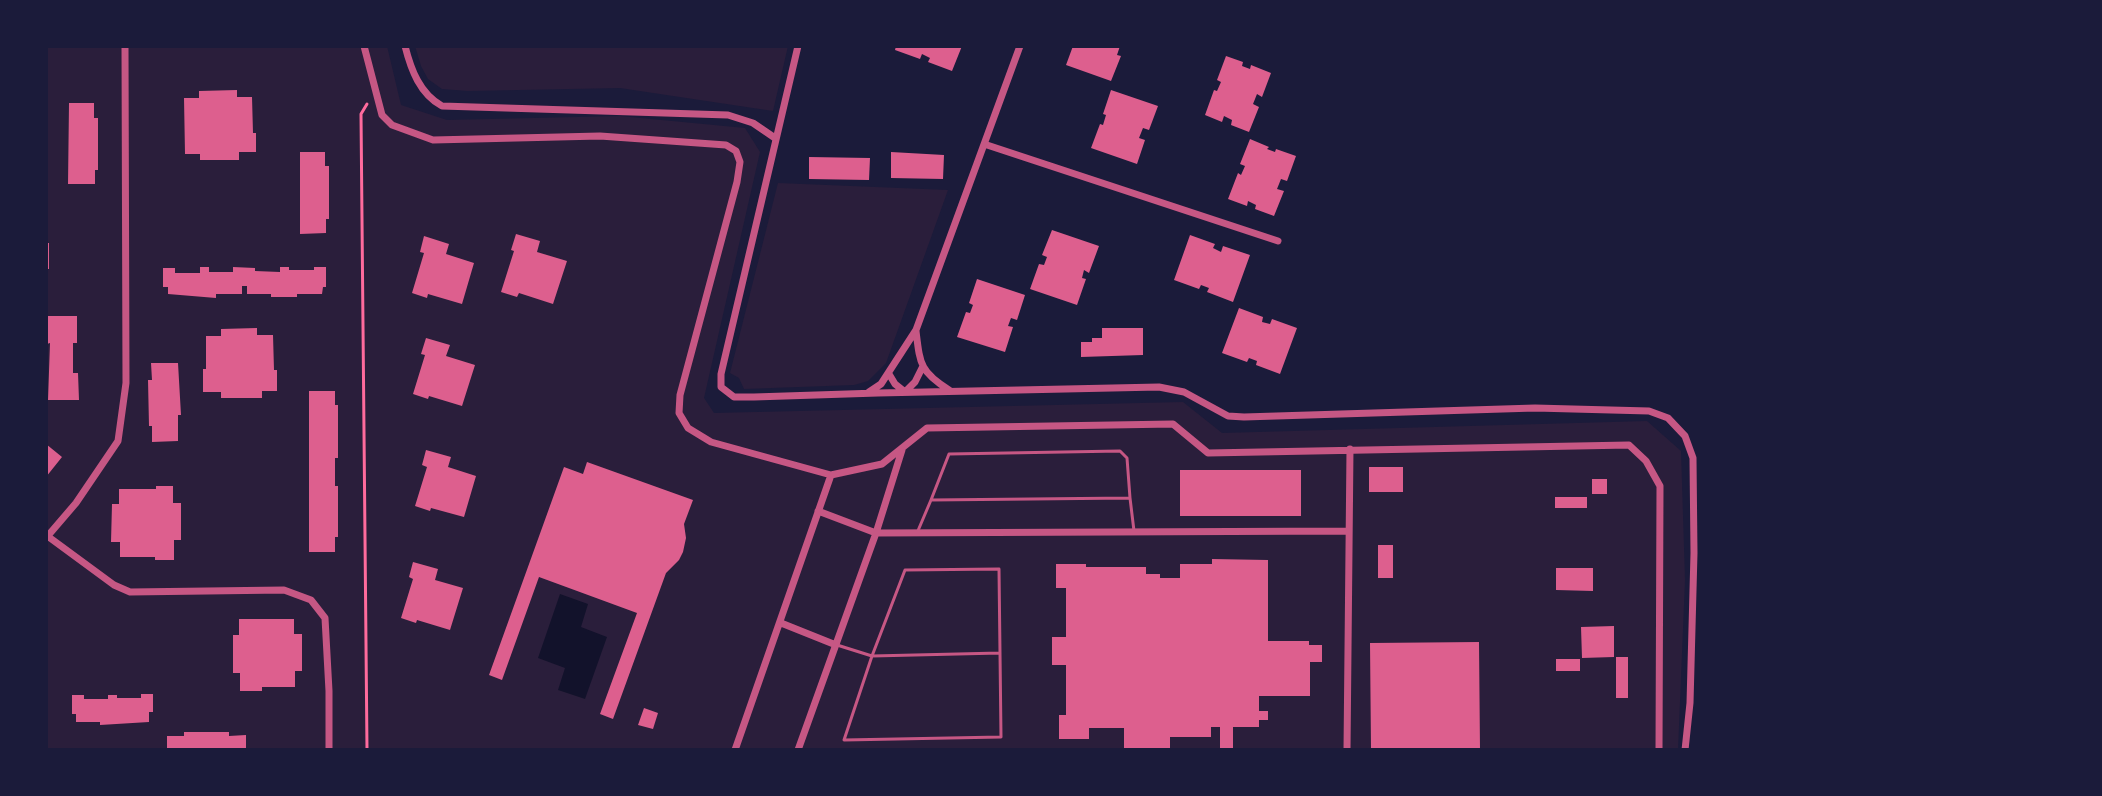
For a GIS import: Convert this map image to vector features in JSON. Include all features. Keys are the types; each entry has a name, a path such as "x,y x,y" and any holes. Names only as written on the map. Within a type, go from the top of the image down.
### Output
{"street":[{"path":"125,46 126,383 118,441 76,503 46,536 114,585 130,592 284,590 311,600 325,618 329,750"},
{"path":"364,46 382,115 392,125 408,133 433,140 600,136 726,145 736,151 740,162 737,182 680,395 679,413 688,428 711,442 831,475 882,464 927,428 1173,424 1208,453 1629,445 1646,461 1660,486 1659,750"},
{"path":"405,46 411,68 430,99 442,106 728,115 753,123 775,138"},
{"path":"798,46 721,374 721,387 734,397 1159,387 1184,392 1228,416 1244,417 1535,408 1649,411 1668,418 1685,436 1693,458 1690,703 1685,750"},
{"path":"866,393 881,384 889,374 916,330 1020,46"},
{"path":"984,144 1278,241"},
{"path":"916,330 922,368 933,380 951,391"},
{"path":"905,392 922,368"},
{"path":"889,374 905,392"},
{"path":"798,750 876,533 902,448"},
{"path":"1347,750 1350,449"},
{"path":"735,750 831,475"},
{"path":"818,511 876,533 1349,531"},
{"path":"781,623 836,645"}],"lane":[{"path":"917,533 949,454 1120,451 1127,458 1134,532"},
{"path":"931,500 1130,498"},
{"path":"999,569 1000,653 1001,737 844,740 905,570 999,569"},
{"path":"836,645 872,656 1000,653"}],"path":[{"path":"367,750 361,114 375,90"}],"shaded area":[{"path":"46,46 387,46 401,105 447,120 620,116 745,128 760,152 704,398 714,413 1183,402 1222,433 1647,421 1681,451 1685,580 1678,750 46,750"},
{"path":"415,46 788,46 773,111 620,88 442,89 428,79"},
{"path":"778,183 948,190 886,363 868,381 854,385 744,389 739,378 730,373"},
{"path":"560,594 588,604 581,627 607,637 585,699 558,690 565,668 538,658"}],"building":[{"path":"896,46 962,46 952,71 928,62 930,58 922,54 920,59 895,50"},
{"path":"1073,46 1120,46 1117,55 1121,56 1111,81 1066,65"},
{"path":"1226,56 1243,62 1242,66 1250,69 1251,65 1271,73 1262,97 1257,94 1253,104 1259,107 1249,132 1231,125 1232,120 1224,116 1222,122 1205,115 1214,90 1217,91 1221,82 1217,80"},
{"path":"237,90 237,97 252,97 256,152 239,152 239,160 200,160 200,154 185,154 184,98 199,98 199,91"},
{"path":"1111,90 1158,106 1149,130 1143,128 1139,138 1145,140 1137,164 1091,148 1100,124 1103,125 1106,115 1103,114"},
{"path":"69,103 94,103 94,118 98,118 95,184 68,184"},
{"path":"1250,139 1275,152 1276,149 1296,156 1287,181 1281,179 1277,189 1284,191 1274,216 1255,209 1256,205 1248,201 1247,206 1228,199 1238,173 1241,175 1245,166 1240,164"},
{"path":"300,152 325,152 325,166 329,166 326,233 300,234"},
{"path":"891,152 944,155 943,179 891,178"},
{"path":"809,157 870,158 869,180 809,179"},
{"path":"1052,230 1099,246 1089,273 1084,270 1082,278 1086,279 1077,305 1030,289 1039,264 1044,265 1047,257 1042,255"},
{"path":"516,234 540,241 537,252 567,261 553,304 519,293 517,297 501,292"},
{"path":"1190,235 1215,244 1213,248 1221,252 1223,246 1250,255 1233,302 1207,292 1209,288 1201,285 1199,289 1174,280"},
{"path":"424,236 449,244 446,254 474,263 462,304 428,294 427,298 412,293 424,253 420,252"},
{"path":"46,243 49,243 49,269 46,269"},
{"path":"200,267 209,267 209,272 233,272 233,267 280,272 280,267 314,270 314,267 326,267 326,287 323,287 322,294 271,297 271,294 247,294 247,286 242,286 242,294 216,294 216,298 168,294 168,287 163,287 163,268 175,268 175,273 200,273"},
{"path":"977,279 1025,295 1017,320 1011,318 1008,326 1013,327 1005,352 957,337 966,312 970,313 973,305 969,303"},
{"path":"1239,308 1263,317 1262,322 1270,324 1272,319 1297,328 1280,374 1256,365 1257,361 1249,358 1247,362 1222,353"},
{"path":"47,316 77,316 73,373 78,373 79,400 48,400 50,343 47,344"},
{"path":"257,328 257,335 273,335 277,391 262,391 262,398 221,398 221,392 203,392 206,336 221,336 221,329"},
{"path":"1102,328 1143,328 1143,355 1081,357 1081,342 1102,338"},
{"path":"426,338 450,345 446,356 475,365 462,406 413,394 425,355 421,354"},
{"path":"151,363 178,363 181,415 178,415 178,441 152,442 148,380 152,380"},
{"path":"309,391 335,391 335,405 338,405 335,486 338,486 338,537 335,537 335,552 309,552"},
{"path":"46,444 62,457 46,477"},
{"path":"426,450 451,457 448,467 476,476 464,517 415,506 427,467 422,465"},
{"path":"587,462 693,500 684,524 686,538 683,552 666,573 613,719 600,714 637,613 539,577 502,680 489,675 564,467 583,474"},
{"path":"1369,467 1403,467 1403,492 1369,492"},
{"path":"1180,470 1301,470 1301,516 1180,516"},
{"path":"1592,479 1607,479 1607,494 1592,494"},
{"path":"156,486 173,486 173,503 181,503 181,540 174,540 174,560 120,557 120,542 111,542 112,504 119,504 119,489 156,489"},
{"path":"1555,497 1587,497 1587,508 1555,508"},
{"path":"1378,545 1393,545 1393,578 1378,578"},
{"path":"1212,559 1268,560 1268,641 1309,641 1309,645 1322,645 1322,662 1310,662 1310,696 1259,696 1259,711 1268,711 1268,720 1259,720 1259,727 1233,727 1233,750 1220,750 1220,727 1211,727 1211,737 1170,737 1170,750 1124,750 1124,728 1089,728 1089,739 1059,739 1059,715 1066,715 1066,665 1052,665 1052,637 1066,637 1066,588 1056,588 1056,564 1146,567 1146,574 1180,578 1180,564 1212,564"},
{"path":"413,562 438,569 435,580 463,588 450,630 401,618 413,579 409,577"},
{"path":"1556,568 1593,568 1593,591 1556,590"},
{"path":"239,619 294,619 294,634 302,634 302,671 295,671 295,687 240,691 240,673 233,673 233,635 239,635"},
{"path":"1614,626 1614,657 1582,658 1581,627"},
{"path":"1479,642 1480,750 1371,750 1370,643"},
{"path":"1616,657 1628,657 1628,698 1616,698"},
{"path":"1556,659 1580,659 1580,671 1556,671"},
{"path":"141,694 153,694 153,712 149,712 149,722 100,725 100,722 76,722 76,714 72,714 72,695 84,695 84,699 108,699 108,695 141,698"},
{"path":"644,708 658,713 653,729 638,725"},
{"path":"184,732 246,735 246,750 167,750 167,736 184,736"}]}
